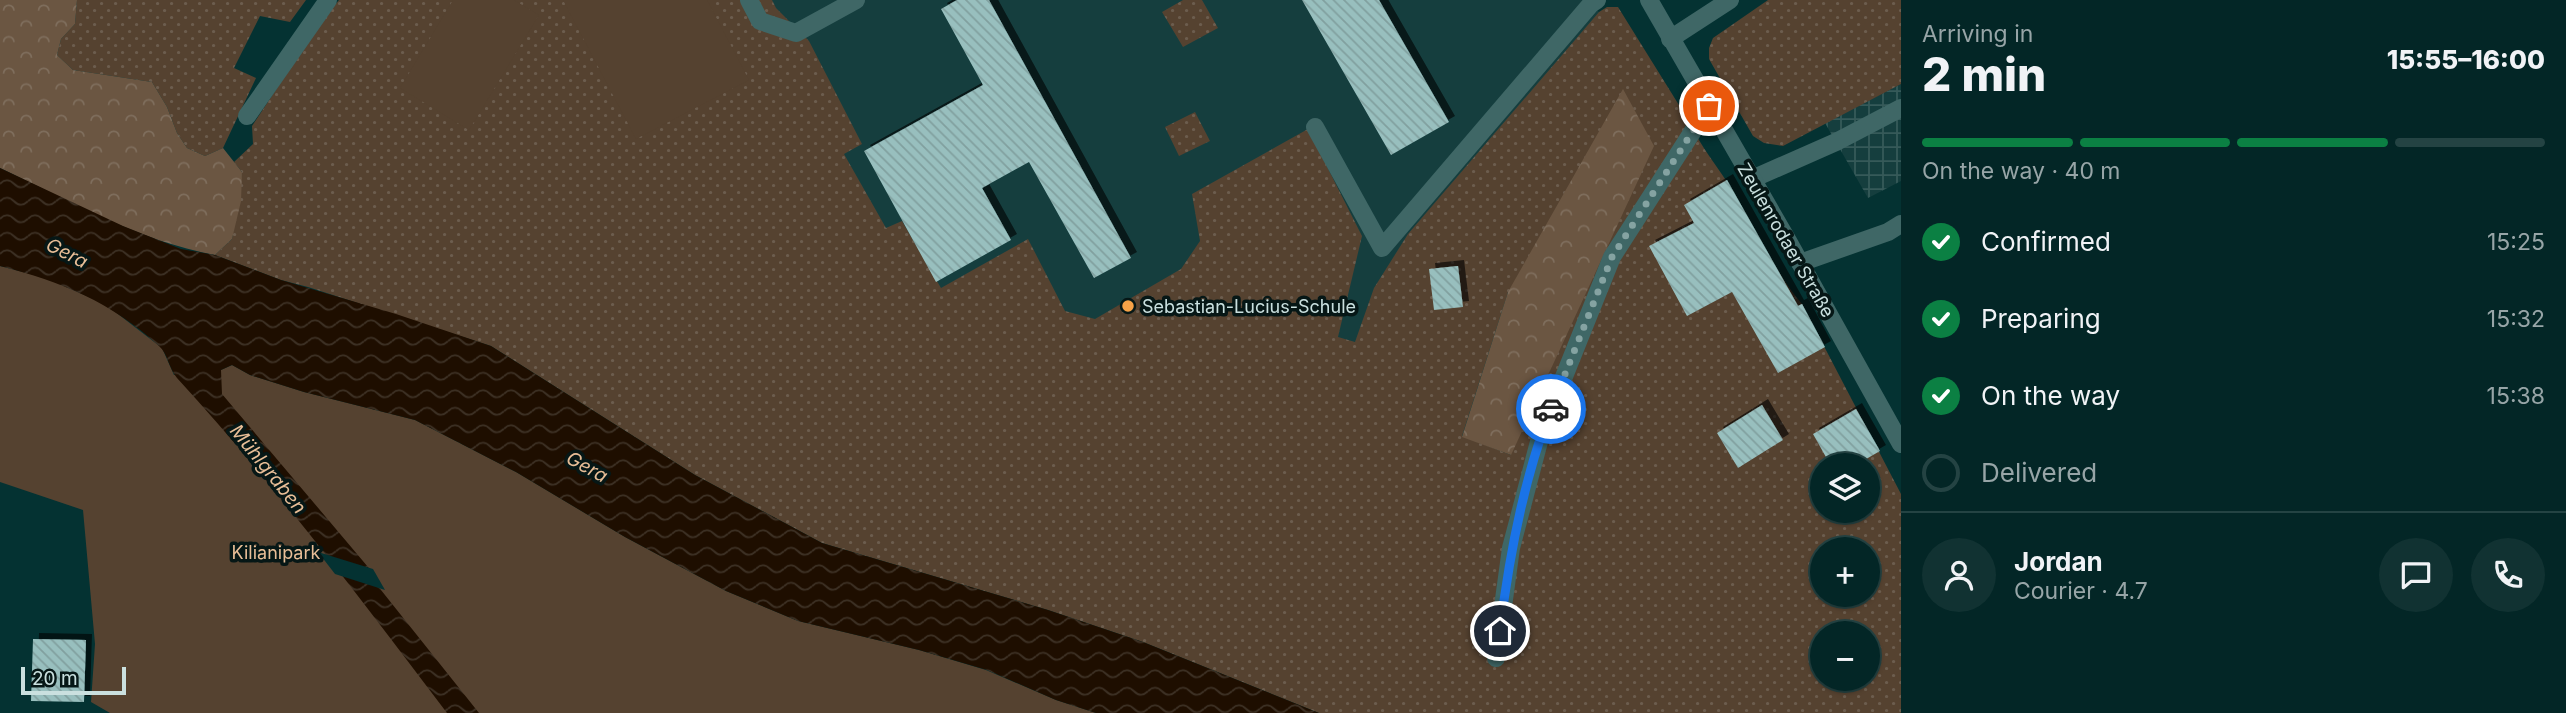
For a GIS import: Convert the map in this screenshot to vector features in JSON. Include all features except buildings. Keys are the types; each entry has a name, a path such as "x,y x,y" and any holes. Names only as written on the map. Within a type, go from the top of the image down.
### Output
{"street":[{"path":"247,116 328,0"},
{"path":"749,0 761,21 796,33 856,0"},
{"path":"1315,127 1382,248 1597,0"},
{"name":"Zeulenrodaer Straße","path":"1649,0 1901,444"},
{"path":"1670,39 1730,0"},
{"path":"1496,658 1511,548 1541,434 1612,257 1709,106"},
{"path":"1752,178 1836,142 1901,108"},
{"path":"1800,263 1888,232 1901,224"}],"shaded area":[{"name":"Sebastian-Lucius-Schule","path":"350,0 1587,0 1599,12 1614,12 1430,586"},
{"path":"1901,84 1901,181 1868,198 1825,123"}],"green space":[{"path":"0,0 77,0 75,24 61,39 57,55 73,70 152,82 187,148 205,156 223,148 242,172 241,201 232,239 215,255 187,249 132,230 0,168"},
{"path":"77,0 306,0 290,22 260,16 234,68 256,78 223,148 205,156 187,148 152,82 73,70 57,55 61,39 75,24"},
{"path":"339,0 772,0 776,8 809,41 862,144 844,154 886,228 902,221 941,288 1028,239 1065,311 1095,319 1181,269 1200,241 1192,194 1308,129 1362,236 1338,337 1355,342 1374,288 1408,234 1599,12 1607,7 1618,7 1781,275 1802,304 1880,453 1810,453 1810,523 1880,523 1880,454 1901,494 1901,713 1319,713 1143,642 1048,610 822,543 695,475 491,346 281,280 215,255 232,239 242,172 234,162 253,144 252,126 319,24","holes":["1508,292 1511,455 1462,436"]},
{"path":"453,0 514,0 539,15 469,130 400,88"},
{"path":"563,0 707,0 749,80 636,139"},
{"path":"1183,0 1202,0 1218,28 1183,47 1162,12"},
{"path":"1768,0 1901,0 1901,84 1783,146 1764,143 1753,136 1709,59 1709,48 1713,38"},
{"path":"1623,89 1654,146 1511,455 1462,437 1508,292"},
{"path":"1195,112 1210,141 1179,156 1165,127"},
{"name":"Kilianipark","path":"0,266 46,278 105,304 162,348 174,375 221,370 232,365 250,375 304,392 415,420 516,472 625,537 726,591 798,621 919,650 986,670 1056,700 1096,713 110,713 91,702 95,644 83,510 0,482"}],"water":[{"path":"0,168 123,226 181,249 215,255 281,280 491,346 695,475 822,543 1048,610 1143,642 1319,713 1096,713 1056,700 987,670 919,650 798,621 726,591 625,537 516,472 415,420 304,392 250,375 232,365 221,370 222,394 368,567 381,590 479,713 447,713 282,501 177,378 159,346 123,317 85,296 44,279 0,266"}],"pier":[{"path":"318,552 373,569 385,590 335,574"}],"way so far":[{"path":"1551,409 1612,257 1709,106"}],"place":[{"name":"Sebastian-Lucius-Schule","path":"1128,306"}],"route":[{"path":"1500,631 1511,548 1541,434 1551,409"}],"water label":[{"name":"Gera","path":"67,253"},
{"name":"Gera","path":"587,467"},
{"name":"Mühlgraben","path":"268,469"}]}
